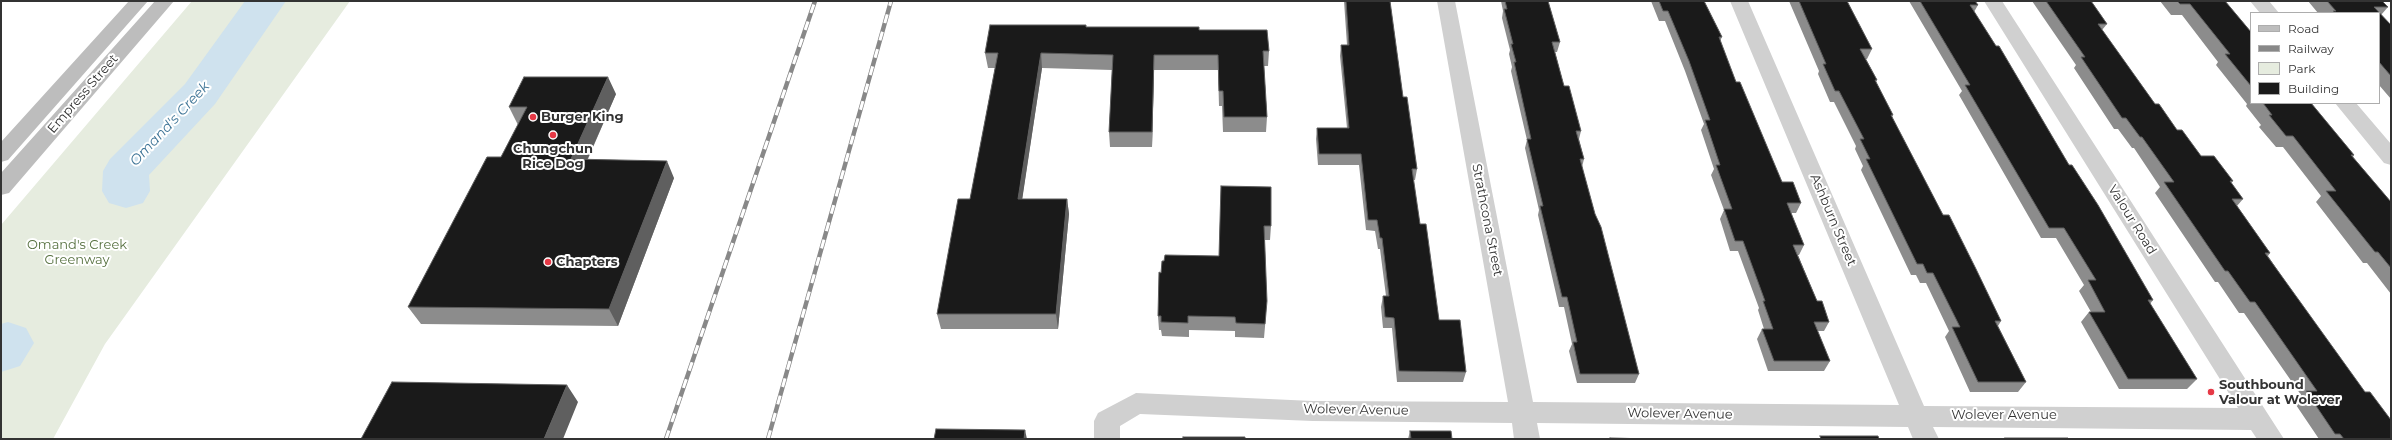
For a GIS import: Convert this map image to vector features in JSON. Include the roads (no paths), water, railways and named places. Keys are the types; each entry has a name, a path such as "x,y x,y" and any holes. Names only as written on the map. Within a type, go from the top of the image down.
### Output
{"main road":[{"name":"Empress Street","path":"1,155 139,1"},
{"name":"Empress Street","path":"1,187 165,1"}],"street":[{"name":"Strathcona Street","path":"1446,1 1527,439"},
{"name":"Ashburn Street","path":"1739,1 1926,439"},
{"name":"Valour Road","path":"1993,1 2271,439"},
{"path":"2260,1 2269,12"},
{"path":"2346,104 2391,158"},
{"name":"Wolever Avenue","path":"1107,430 1136,403 1313,411 2258,418"}],"waterway":[{"name":"Omand's Creek","path":"126,191 126,171 200,94 266,1"},
{"name":"Omand's Creek","path":"1,351 8,343"}],"railway":[{"path":"666,439 815,1"},
{"path":"768,439 891,1"}],"place":[{"name":"Burger King","path":"533,117"},
{"name":"Chungchun Rice Dog","path":"553,135"},
{"name":"Chapters","path":"548,262"},
{"name":"Southbound Valour at Wolever","path":"2211,392"}],"park label":[{"name":"Omand's Creek Greenway","path":"77,252"}]}
